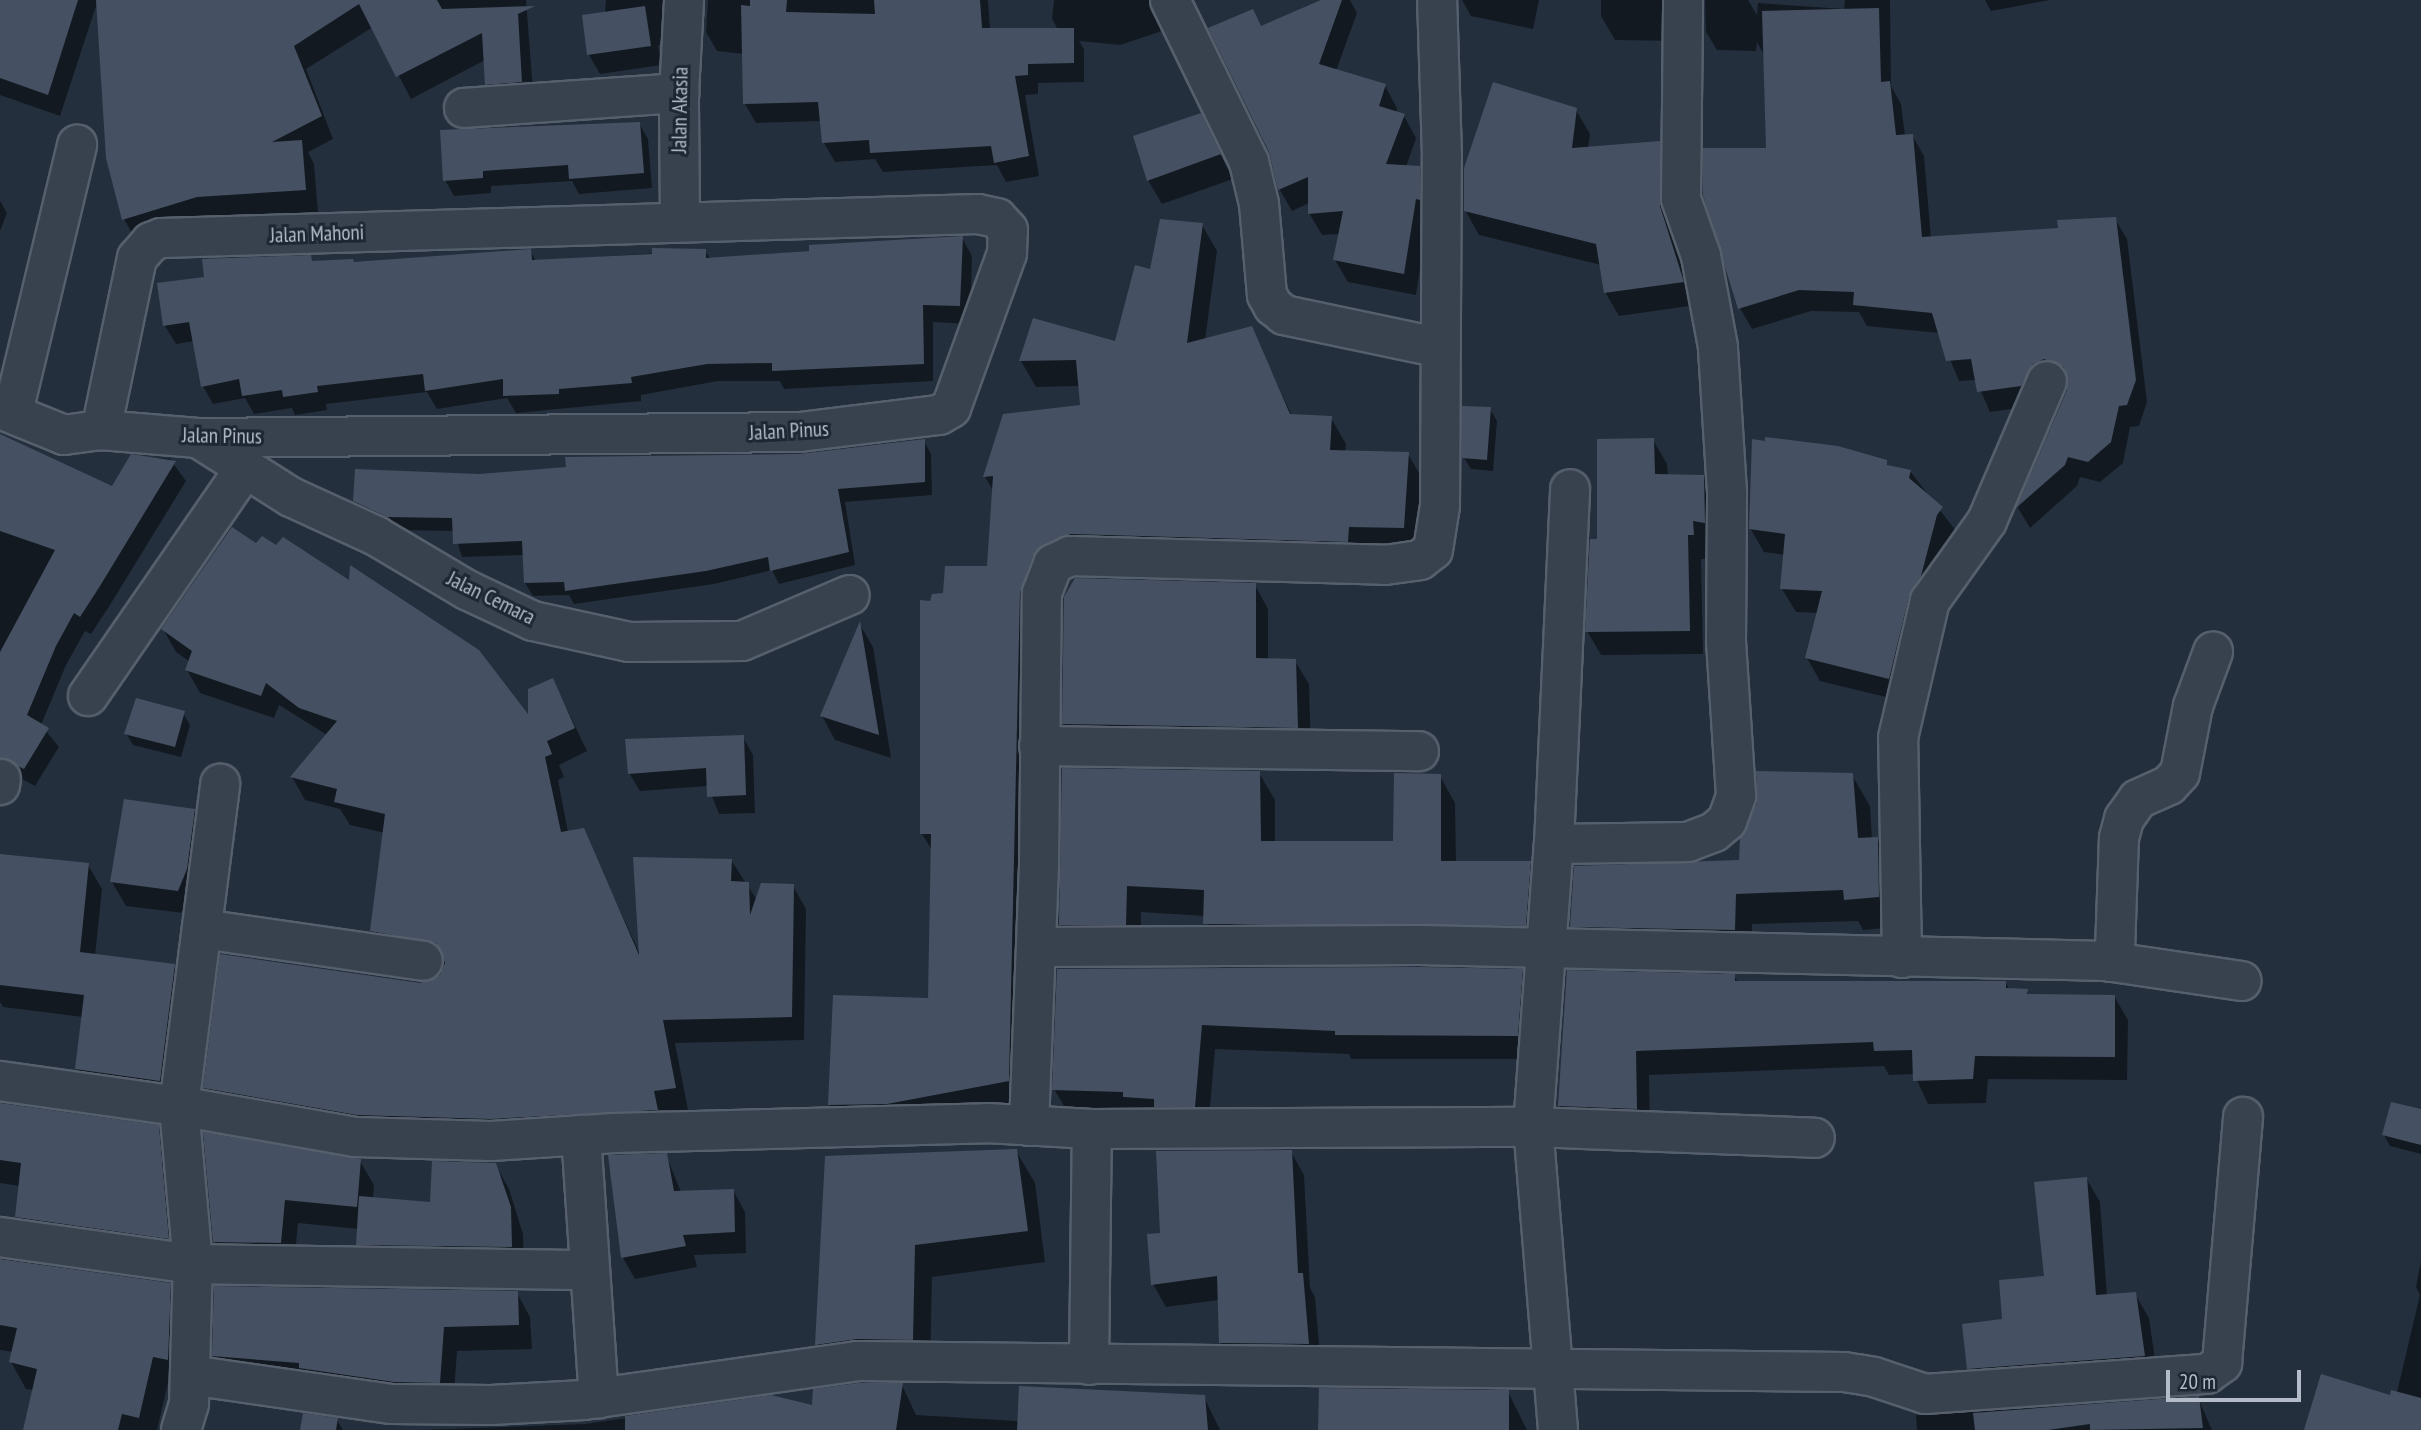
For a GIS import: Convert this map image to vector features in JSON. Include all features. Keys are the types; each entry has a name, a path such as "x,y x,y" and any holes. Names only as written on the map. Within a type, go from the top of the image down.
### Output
{"street":[{"name":"Jalan Akasia","path":"680,219 679,93 684,0"},
{"path":"1170,0 1184,20 1250,162 1259,204 1267,295 1273,306 1284,315 1440,348"},
{"path":"1029,1126 1036,947 1042,593 1053,564 1070,556 1385,565 1420,560 1431,554 1440,506 1442,156 1437,0"},
{"path":"1553,844 1688,842 1727,821 1736,796 1726,642 1727,492 1718,347 1701,256 1681,198 1683,0"},
{"path":"464,108 679,93"},
{"path":"6,410 77,145"},
{"name":"Jalan Pinus","path":"6,410 64,435 101,430 198,438 800,432 939,415 951,408 1007,253 1009,230 997,218 978,214 680,219"},
{"name":"Jalan Mahoni","path":"101,430 137,258 151,242 161,238 680,219"},
{"path":"1902,958 1898,738 1930,601 1987,521 2047,381"},
{"name":"Jalan Cemara","path":"198,438 244,470 533,621 629,642 741,640 850,595"},
{"path":"88,696 244,470"},
{"path":"1558,1430 1533,1127 1553,844 1570,489"},
{"path":"2110,962 2115,951 2119,838 2124,819 2138,799 2169,785 2180,774 2193,706 2213,652"},
{"path":"1039,746 1419,751"},
{"path":"181,1430 189,1404 193,1264 179,1106 220,784"},
{"path":"202,929 423,961"},
{"path":"1036,947 1419,945 1545,951 2110,962 2242,981"},
{"path":"0,1081 179,1106 355,1137 491,1141 581,1135 987,1123 1092,1129 1533,1127 1815,1138"},
{"path":"190,1375 392,1404 491,1405 599,1398 857,1362 1089,1364 1214,1369 1360,1364 1844,1373 1874,1377 1925,1394 2207,1374 2222,1363 2244,1116"},
{"path":"1089,1364 1092,1129"},
{"path":"581,1135 599,1398"},
{"path":"0,1237 193,1264 589,1270"}],"building":[{"path":"0,0 78,0 48,95 0,78"},
{"path":"96,0 437,0 442,9 535,6 518,14 522,82 485,85 482,33 396,77 359,4 294,46 322,116 272,142 302,140 306,190 197,197 122,220 106,158"},
{"path":"750,0 787,0 786,12 875,14 874,0 980,0 982,28 1074,28 1074,63 1028,64 1028,75 1015,76 1029,156 994,163 991,146 870,153 869,140 822,143 818,102 743,104 741,5 750,6"},
{"path":"1321,0 1342,0 1319,64 1386,84 1379,106 1405,114 1386,164 1420,166 1420,200 1416,199 1404,274 1333,260 1343,211 1308,214 1308,177 1278,190 1269,152 1208,28 1253,9 1261,26"},
{"path":"645,6 651,46 587,55 582,15"},
{"path":"1879,8 1881,82 1890,81 1896,135 1913,134 1922,237 2058,228 2057,220 2116,217 2136,380 2127,405 2119,406 2111,442 2088,462 2068,457 2065,465 2016,508 2067,390 2064,367 2044,359 2033,364 2021,386 1977,392 1971,359 1946,361 1932,313 1853,305 1854,292 1799,290 1738,309 1703,195 1703,148 1766,148 1762,11"},
{"path":"1493,82 1577,108 1572,148 1660,141 1660,206 1684,282 1604,293 1596,244 1464,211 1464,168"},
{"path":"1201,113 1221,154 1147,181 1133,136"},
{"path":"640,122 644,173 569,179 568,165 483,171 483,178 443,181 440,130"},
{"path":"1160,219 1203,223 1187,343 1252,326 1290,414 1332,416 1330,450 1409,452 1404,528 1349,527 1348,542 1071,534 1043,545 1033,556 1020,593 1009,1081 887,1104 828,1105 833,995 928,998 931,834 920,834 920,600 930,601 932,594 943,593 945,566 987,566 993,476 983,477 1003,414 1080,405 1076,360 1019,361 1033,318 1115,341 1135,265 1150,269"},
{"path":"963,236 960,306 923,305 924,364 772,371 772,363 707,364 631,377 632,383 559,389 559,394 503,396 503,379 425,391 423,374 317,386 318,392 283,397 282,390 242,396 239,379 201,387 189,322 163,326 157,283 204,277 202,259 311,255 312,261 353,259 354,262 531,249 532,260 652,254 652,248 706,249 706,258 809,251 809,245"},
{"path":"1462,406 1491,407 1487,460 1462,458"},
{"path":"0,434 112,486 131,454 176,461 80,617 74,613 56,646 27,715 49,728 24,769 0,758 0,652 55,550 0,531"},
{"path":"1765,437 1838,446 1887,460 1887,465 1911,470 1909,478 1943,507 1937,515 1921,576 1909,596 1889,679 1805,658 1822,591 1780,589 1785,534 1749,529 1752,439 1765,441"},
{"path":"1654,438 1655,474 1704,475 1705,523 1693,521 1694,535 1688,535 1690,631 1585,632 1590,539 1597,539 1597,439"},
{"path":"925,439 925,482 838,489 849,552 770,571 768,557 706,571 565,591 564,582 524,583 522,541 453,544 452,518 387,517 353,501 355,469 479,474 566,467 565,457 800,454"},
{"path":"232,527 256,543 262,536 276,545 283,537 349,580 350,565 479,650 528,714 528,689 553,678 575,728 547,741 552,754 545,757 561,832 584,828 639,955 633,857 732,859 731,881 749,882 750,915 761,883 794,884 792,1017 663,1020 676,1088 654,1091 658,1110 491,1119 357,1115 203,1088 220,954 420,983 440,975 445,963 436,943 370,931 385,814 334,802 337,789 290,777 337,721 299,708 266,683 261,696 185,670 192,651 161,629"},
{"path":"1075,578 1256,583 1256,658 1296,659 1298,728 1062,724 1064,597"},
{"path":"860,621 879,735 820,716"},
{"path":"136,698 185,711 175,747 124,734"},
{"path":"744,735 746,795 707,797 706,768 628,774 625,739"},
{"path":"1062,768 1260,771 1261,841 1393,841 1394,773 1441,774 1441,861 1531,861 1526,926 1203,924 1204,890 1127,886 1126,925 1059,925"},
{"path":"1756,771 1853,773 1858,838 1878,837 1879,897 1844,900 1843,890 1736,894 1735,930 1570,927 1574,866 1739,860 1740,839 1757,803"},
{"path":"124,799 195,809 187,869 178,891 110,882"},
{"path":"0,854 89,863 80,952 175,964 160,1081 75,1069 84,995 0,985"},
{"path":"1057,969 1523,969 1518,1036 1335,1035 1335,1031 1202,1025 1195,1107 1154,1107 1154,1099 1123,1097 1123,1092 1052,1090"},
{"path":"1567,970 1735,974 1735,981 2006,981 2006,988 2028,989 2027,994 2115,995 2115,1057 1975,1056 1973,1079 1913,1081 1912,1050 1874,1051 1873,1042 1636,1051 1637,1109 1558,1106"},
{"path":"2391,1102 2421,1109 2421,1145 2382,1135"},
{"path":"0,1103 159,1125 169,1239 15,1217 21,1163 0,1160"},
{"path":"203,1132 361,1159 357,1207 285,1200 281,1243 213,1242"},
{"path":"1017,1149 1028,1231 915,1245 913,1340 857,1339 815,1345 825,1156"},
{"path":"1292,1150 1298,1273 1303,1273 1309,1344 1219,1343 1217,1276 1151,1285 1147,1234 1160,1233 1156,1151"},
{"path":"667,1153 674,1191 734,1189 735,1232 683,1235 686,1246 621,1258 608,1155"},
{"path":"432,1161 496,1163 511,1207 512,1247 356,1245 359,1196 430,1202"},
{"path":"2087,1177 2096,1295 2136,1292 2145,1356 1967,1369 1962,1324 2002,1319 1999,1280 2044,1276 2034,1182"},
{"path":"0,1259 171,1283 168,1360 153,1357 139,1418 122,1414 118,1430 23,1430 37,1369 9,1362 17,1328 0,1325"},
{"path":"214,1286 518,1291 519,1325 444,1327 440,1383 394,1382 299,1368 299,1363 212,1356"},
{"path":"2321,1374 2390,1395 2391,1390 2421,1398 2421,1430 2304,1430"},
{"path":"858,1383 903,1383 896,1430 625,1430 625,1416 771,1395 812,1405 813,1389"},
{"path":"1019,1386 1205,1395 1208,1430 1017,1430"},
{"path":"1319,1388 1509,1390 1509,1430 1318,1430"},
{"path":"2199,1396 2203,1428 2090,1430 2090,1424 2048,1430 1975,1430 1973,1413"},
{"path":"303,1413 338,1418 336,1430 300,1430"}]}
